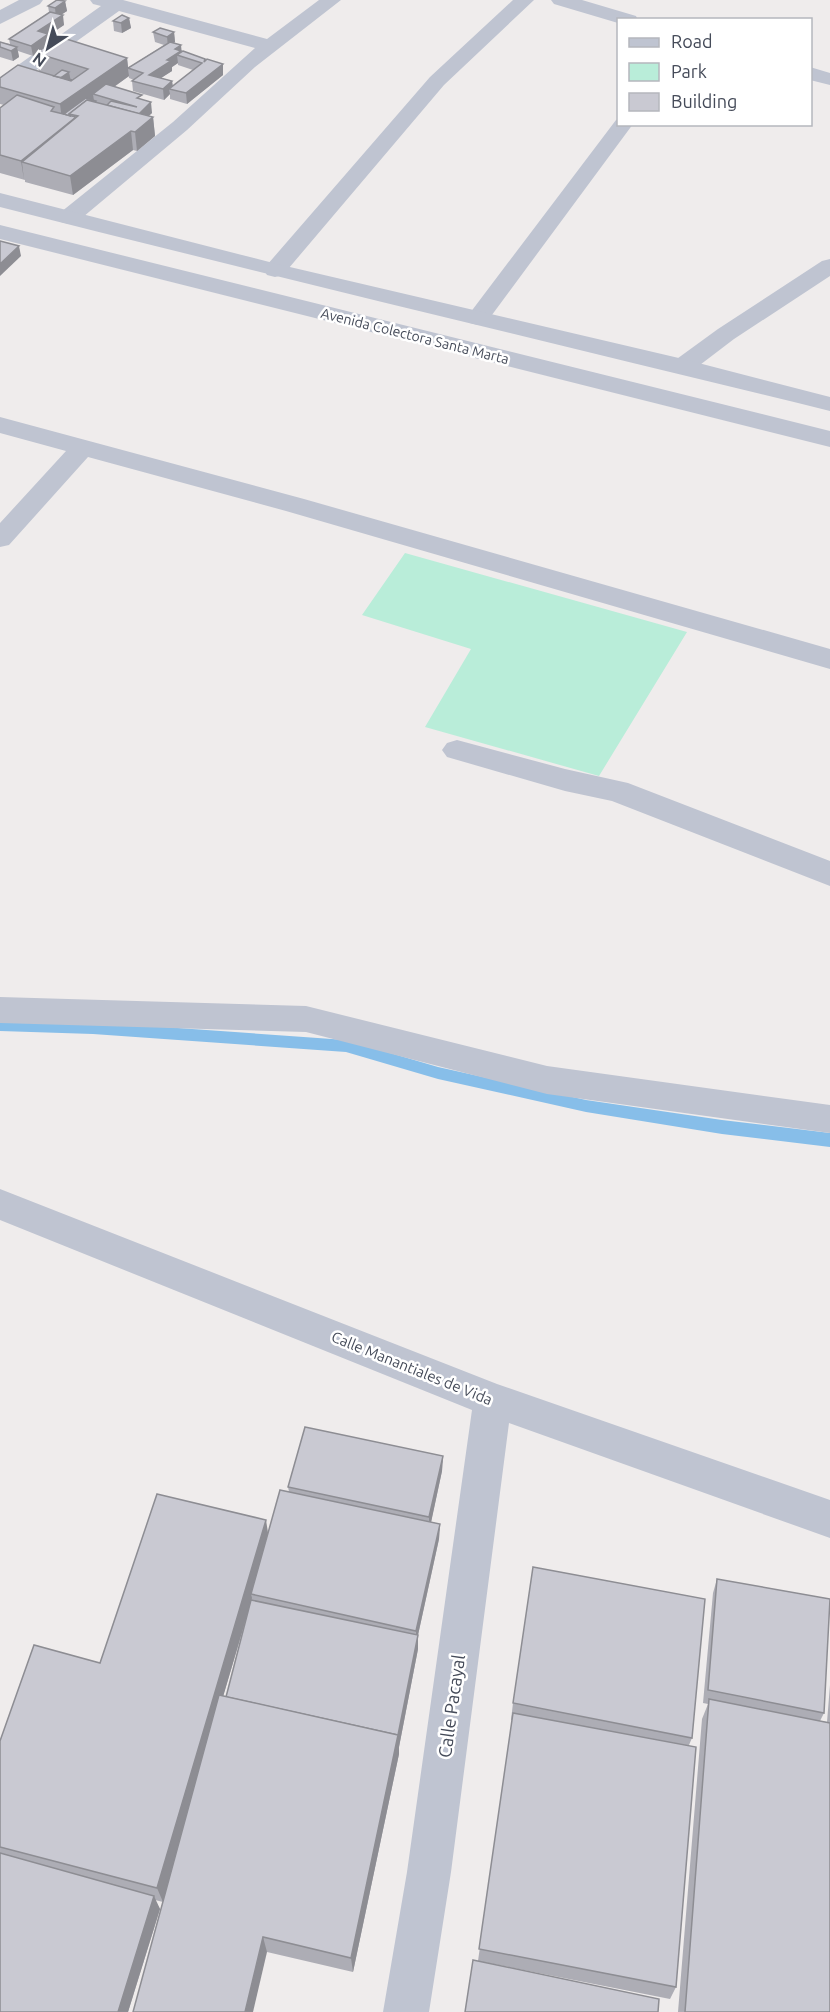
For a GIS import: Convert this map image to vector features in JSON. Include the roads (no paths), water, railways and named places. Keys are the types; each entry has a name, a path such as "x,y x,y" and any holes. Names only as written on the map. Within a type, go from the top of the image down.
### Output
{"street":[{"path":"0,18 33,0"},
{"path":"69,218 180,126 248,63 331,0"},
{"path":"275,270 437,81 524,0"},
{"path":"561,0 622,18"},
{"path":"0,87 108,2 270,46"},
{"path":"812,74 830,79"},
{"path":"478,318 622,126"},
{"path":"0,200 275,270 683,366 830,404"},
{"name":"Avenida Colectora Santa Marta","path":"0,232 830,439"},
{"path":"683,366 726,334 830,266"},
{"path":"0,425 306,508 830,658"},
{"path":"0,539 81,448"},
{"path":"456,750 566,780 617,791 830,874"},
{"path":"0,1010 306,1019 547,1080 830,1119"},
{"name":"Calle Manantiales de Vida","path":"0,1204 493,1400 830,1519"},
{"name":"Calle Pacayal","path":"406,2012 429,1872 493,1400"}],"waterway":[{"path":"0,1025 93,1028 346,1046 438,1073 586,1106 722,1127 830,1140"}]}
